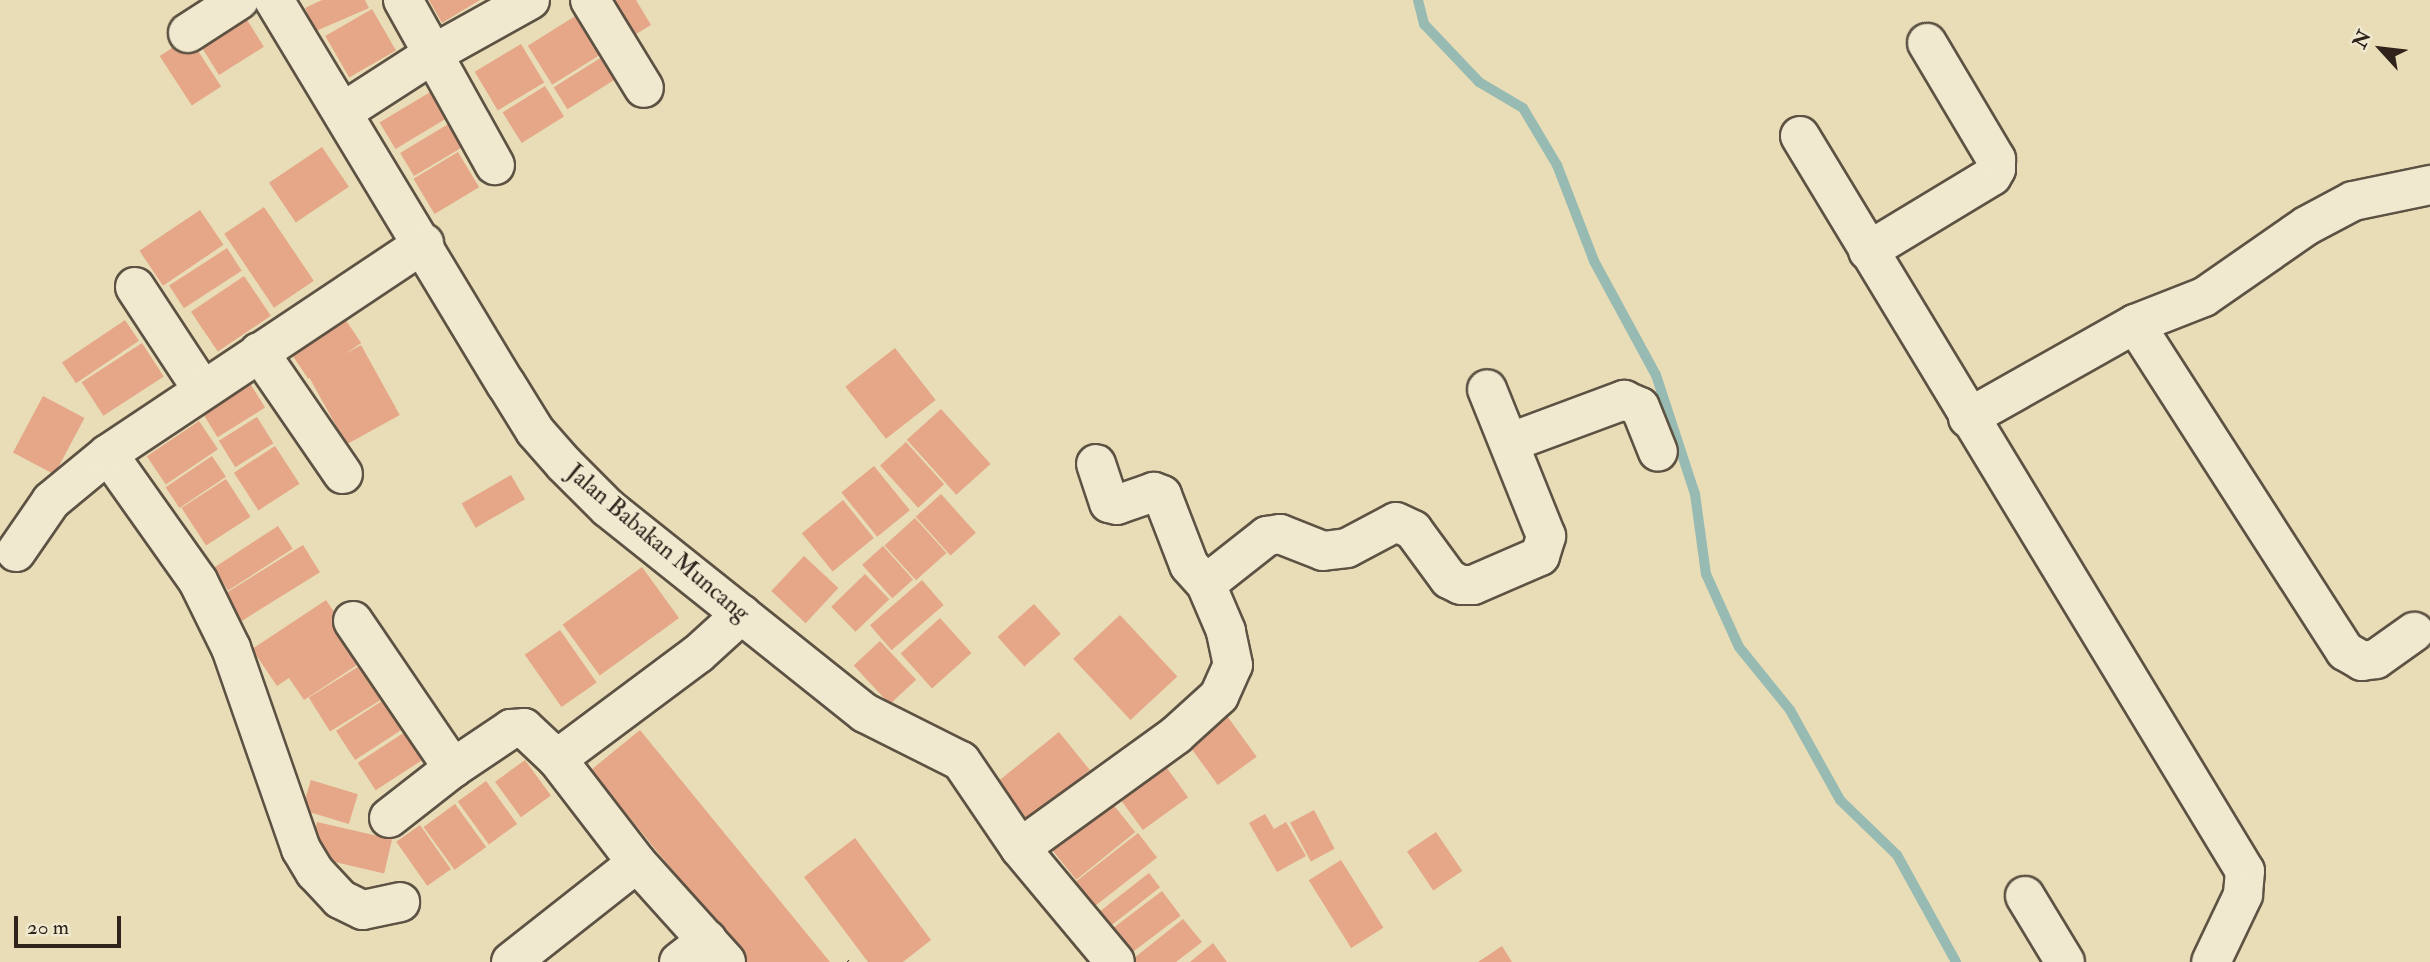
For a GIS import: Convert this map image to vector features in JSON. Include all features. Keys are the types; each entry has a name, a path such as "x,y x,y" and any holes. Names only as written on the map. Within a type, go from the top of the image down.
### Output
{"street":[{"path":"188,33 239,0"},
{"name":"Jalan Babakan Muncang","path":"274,0 424,243 506,384 564,464 608,508 865,713 961,761 1020,848 1115,962"},
{"path":"402,0 495,165"},
{"path":"343,112 433,54 530,0"},
{"path":"590,0 644,88"},
{"path":"1868,251 1992,176 1996,169 1996,159 1927,43"},
{"path":"1800,136 1968,418 2245,871 2243,895 2211,962"},
{"path":"1968,418 2135,324 2204,297 2306,226 2353,201 2430,184"},
{"path":"16,552 51,501 108,454 424,243"},
{"path":"135,287 202,389"},
{"path":"2135,324 2345,651 2362,661 2376,659 2414,632"},
{"path":"260,352 343,474"},
{"path":"1206,584 1267,536 1280,534 1323,551 1347,548 1396,522 1413,530 1449,579 1461,585 1473,585 1540,556 1546,536 1511,442 1487,390"},
{"path":"1511,442 1624,400 1640,407 1658,452"},
{"path":"108,454 171,542 209,603 231,648 301,849 315,872 340,900 363,910 400,902"},
{"path":"1020,848 1176,735 1219,696 1233,665 1226,631 1206,584 1189,565 1162,495 1154,492 1117,505 1109,503 1096,464"},
{"path":"557,759 698,654 742,614"},
{"path":"354,621 453,768"},
{"path":"389,818 453,768 511,729 524,728 557,759 704,955"},
{"path":"511,962 637,863"},
{"path":"2025,896 2065,962"}],"building":[{"path":"322,0 365,0 369,8 316,31 305,8"},
{"path":"429,0 480,0 442,23"},
{"path":"605,0 636,0 651,25 628,39"},
{"path":"239,7 264,47 219,75 194,35"},
{"path":"372,9 396,51 349,78 325,36"},
{"path":"577,15 601,54 552,85 528,46"},
{"path":"189,37 221,86 192,106 160,56"},
{"path":"521,44 544,83 498,110 475,72"},
{"path":"602,57 616,79 567,109 554,87"},
{"path":"545,86 564,117 522,143 503,112"},
{"path":"437,88 453,115 396,149 380,123"},
{"path":"455,120 469,143 414,176 400,153"},
{"path":"322,147 349,187 296,223 269,183"},
{"path":"458,152 479,187 435,214 413,179"},
{"path":"264,207 314,281 274,308 224,234"},
{"path":"200,210 223,245 163,286 139,251"},
{"path":"227,248 242,271 184,308 169,286"},
{"path":"244,276 271,316 218,352 191,312"},
{"path":"345,319 361,343 308,379 292,355"},
{"path":"125,320 139,341 76,383 62,362"},
{"path":"142,343 164,377 103,416 82,382"},
{"path":"361,345 400,415 346,445 308,375"},
{"path":"895,348 936,400 886,439 845,387"},
{"path":"246,377 265,408 218,437 199,407"},
{"path":"43,396 84,418 54,475 13,453"},
{"path":"941,409 991,464 956,495 907,440"},
{"path":"257,417 273,443 235,467 219,441"},
{"path":"199,421 218,449 166,484 147,456"},
{"path":"906,442 944,484 918,508 880,465"},
{"path":"275,446 300,484 258,510 234,473"},
{"path":"212,456 226,477 180,508 166,487"},
{"path":"874,466 910,510 877,537 841,492"},
{"path":"511,475 525,499 476,528 462,503"},
{"path":"226,479 251,517 206,546 182,508"},
{"path":"941,494 976,533 951,555 916,517"},
{"path":"843,500 874,538 833,571 802,533"},
{"path":"915,518 946,553 916,580 885,545"},
{"path":"278,526 293,549 228,591 213,568"},
{"path":"303,545 320,572 242,621 225,594"},
{"path":"883,546 913,579 892,598 862,565"},
{"path":"804,556 838,588 806,623 771,591"},
{"path":"642,567 679,618 600,676 563,625"},
{"path":"865,574 889,599 856,632 831,607"},
{"path":"922,580 944,605 892,650 870,625"},
{"path":"326,600 366,659 304,700 289,678 277,686 252,649"},
{"path":"1034,604 1061,634 1024,667 998,637"},
{"path":"1120,615 1177,676 1130,720 1073,659"},
{"path":"940,618 971,653 932,688 901,653"},
{"path":"560,630 597,682 561,707 525,655"},
{"path":"880,641 916,680 890,704 854,666"},
{"path":"369,660 390,694 330,732 309,698"},
{"path":"388,697 407,726 355,760 336,731"},
{"path":"1222,709 1257,757 1218,785 1183,737"},
{"path":"408,730 426,758 376,790 358,763"},
{"path":"640,730 830,962 747,962 591,770"},
{"path":"1059,732 1090,770 1028,820 997,782"},
{"path":"525,760 551,796 521,817 495,782"},
{"path":"1164,764 1188,797 1143,830 1119,797"},
{"path":"311,780 358,794 349,824 302,810"},
{"path":"486,781 517,824 489,844 458,802"},
{"path":"1107,797 1135,832 1076,880 1048,845"},
{"path":"455,804 486,847 455,870 423,827"},
{"path":"1314,810 1335,849 1311,862 1290,823"},
{"path":"1265,814 1274,829 1286,822 1306,856 1277,872 1249,823"},
{"path":"317,822 392,839 384,873 309,856"},
{"path":"420,825 451,869 427,886 396,842"},
{"path":"1436,832 1462,871 1433,891 1407,852"},
{"path":"1138,833 1157,857 1094,907 1075,882"},
{"path":"855,838 931,940 903,962 868,962 804,877"},
{"path":"1341,860 1383,928 1351,948 1309,880"},
{"path":"1149,873 1160,887 1103,932 1091,918"},
{"path":"1162,891 1181,916 1125,958 1106,933"},
{"path":"1183,919 1202,942 1176,962 1129,962"},
{"path":"1213,943 1227,962 1190,962"},
{"path":"1502,946 1512,962 1478,962"}],"waterway":[{"path":"1418,0 1424,24 1479,82 1523,108 1557,165 1594,261 1656,375 1695,494 1706,574 1739,647 1790,710 1840,800 1897,855 1956,962"}]}
